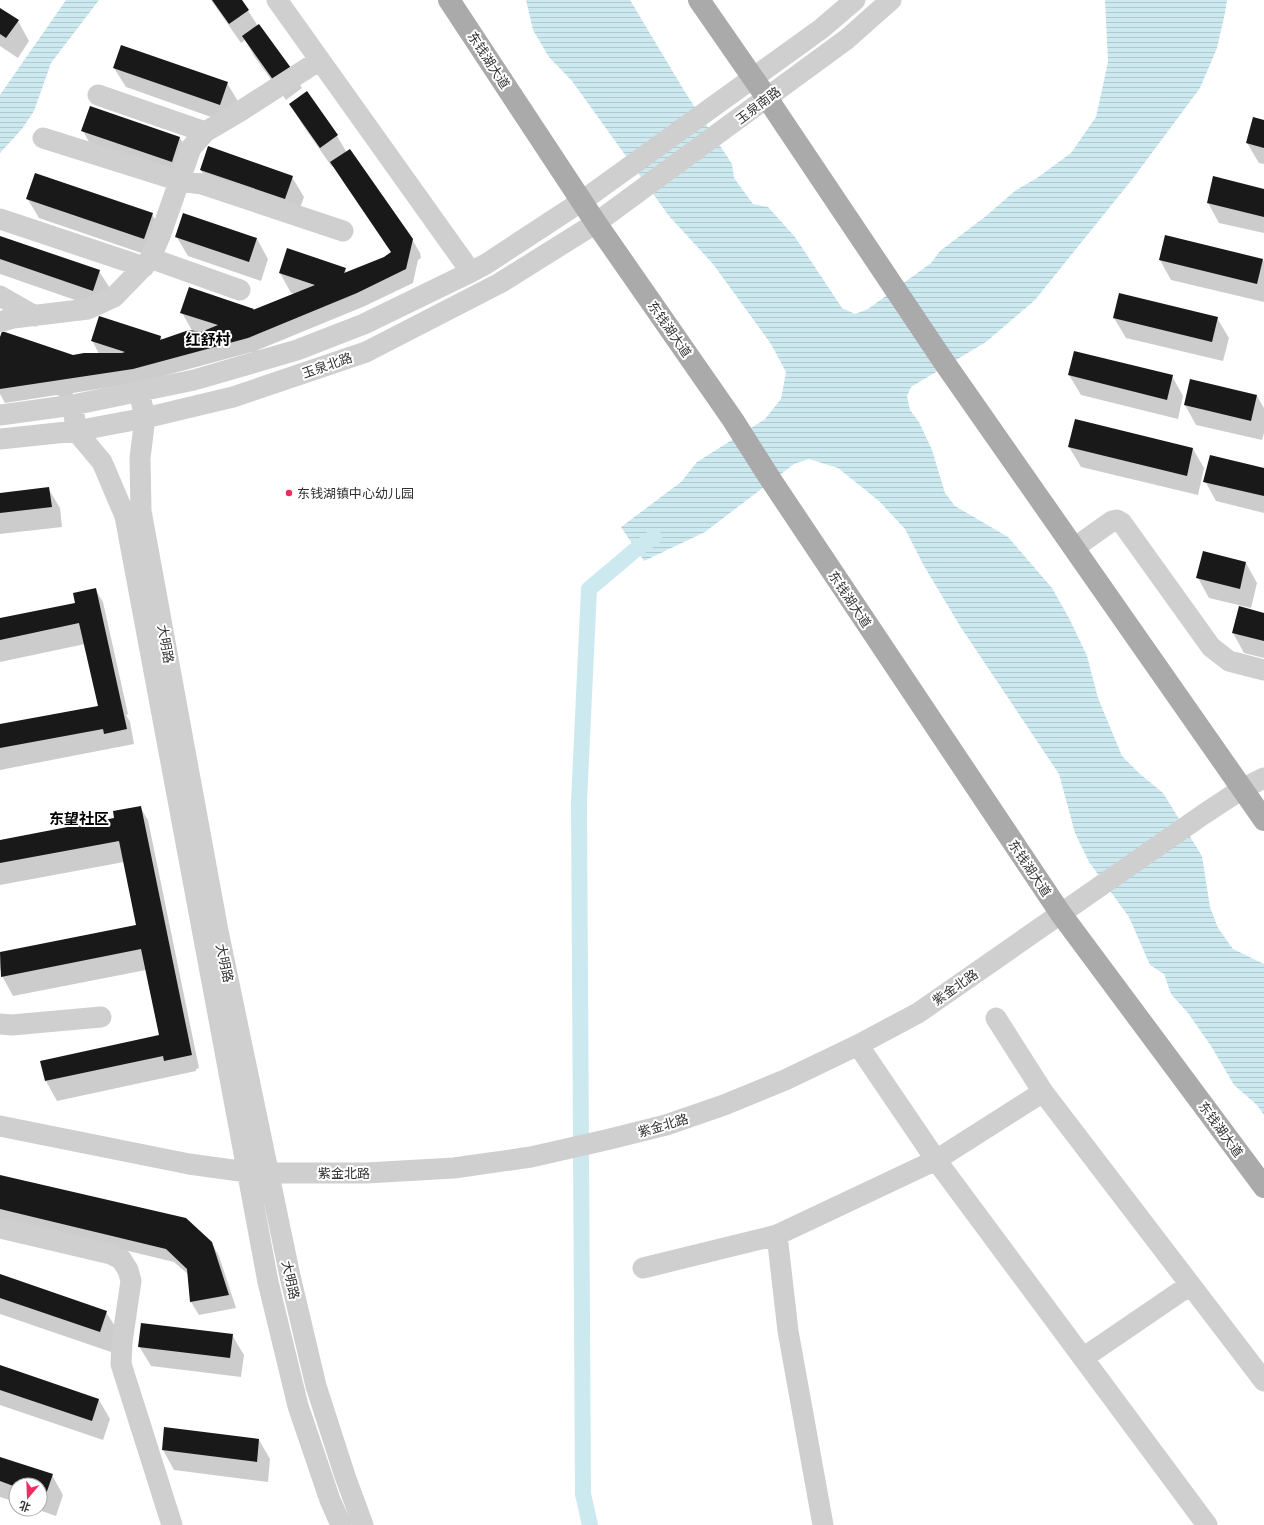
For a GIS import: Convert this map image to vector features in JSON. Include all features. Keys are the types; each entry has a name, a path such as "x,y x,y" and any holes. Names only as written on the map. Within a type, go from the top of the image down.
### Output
{"main road":[{"name":"东钱湖大道","path":"450,0 596,223 733,420 771,480 1061,914 1264,1188"},
{"path":"699,0 752,79 767,98 946,365 1264,820"}],"street":[{"path":"277,0 471,272"},
{"name":"玉泉南路","path":"609,182 724,98 821,30 855,0"},
{"name":"玉泉南路","path":"621,205 847,39 890,0"},
{"path":"0,322 13,318 88,309 114,297 147,263 160,236 191,148 205,132 320,60"},
{"path":"98,95 205,132"},
{"path":"42,138 180,181 202,184 343,231"},
{"name":"玉泉北路","path":"0,415 73,405 194,380 297,350 364,324 486,264 609,182"},
{"name":"玉泉北路","path":"0,439 76,431 145,418 233,397 366,352 500,283 596,223 621,205"},
{"path":"0,219 240,290"},
{"path":"0,296 35,316"},
{"name":"大明路","path":"139,391 145,418 140,458 141,511 217,923 268,1173 316,1386 345,1476 363,1525"},
{"path":"73,405 76,431"},
{"name":"大明路","path":"76,431 102,462 125,516 268,1282 298,1406 330,1500 341,1525"},
{"path":"1074,548 1112,522 1117,520 1122,523 1211,647 1229,661 1264,670"},
{"name":"紫金北路","path":"0,1126 189,1164 247,1172 366,1173 454,1168 531,1157 666,1125 724,1106 785,1080 858,1045 918,1013 1204,814 1242,789 1264,778"},
{"path":"1242,789 1264,788"},
{"path":"0,1024 12,1025 101,1017"},
{"path":"996,1018 1043,1092 1264,1381"},
{"path":"858,1045 936,1160 1207,1525"},
{"path":"643,1268 778,1235 936,1160 1043,1092"},
{"path":"0,1228 111,1254 121,1259 128,1270 131,1281 122,1342 121,1364 172,1525"},
{"path":"778,1235 788,1331 823,1525"},
{"path":"1083,1358 1190,1285"}],"water":[{"path":"66,0 99,0 51,63 34,111 22,129 0,153 0,95"},
{"path":"526,0 630,0 685,92 732,164 734,178 753,204 768,207 795,237 842,308 855,314 868,309 931,263 940,251 986,216 1016,190 1037,178 1071,153 1096,117 1108,62 1105,0 1227,0 1217,48 1200,88 1134,177 1035,300 986,342 911,387 907,396 910,410 919,422 932,450 945,493 955,506 1008,537 1052,588 1070,620 1087,656 1098,698 1122,756 1140,774 1163,793 1202,856 1210,907 1218,928 1233,949 1264,964 1264,1115 1257,1105 1234,1085 1211,1046 1188,1013 1171,994 1164,974 1150,965 1129,917 1089,862 1075,833 1059,774 960,626 924,566 905,529 879,501 838,468 809,459 794,464 705,532 644,561 621,527 681,482 697,462 765,419 781,399 786,372 771,344 713,264 669,216 572,81 549,57 533,30"}],"building":[{"path":"212,0 242,0 249,10 229,24"},
{"path":"0,8 19,20 6,38 0,34"},
{"path":"259,24 291,68 274,81 242,36"},
{"path":"121,45 228,82 220,105 113,68"},
{"path":"307,91 338,135 320,148 289,104"},
{"path":"90,106 180,137 172,162 81,131"},
{"path":"1253,117 1264,120 1264,148 1246,143"},
{"path":"208,146 293,176 285,199 200,170"},
{"path":"350,149 413,239 406,269 357,293 248,338 133,369 0,389 0,337 2,331 73,355 84,353 122,353 125,352 91,341 99,316 161,336 160,340 189,330 201,332 218,325 180,313 189,287 254,309 253,310 315,285 279,273 287,248 346,268 344,273 384,257 391,252 330,162"},
{"path":"35,173 153,213 144,239 26,199"},
{"path":"1213,176 1264,189 1264,217 1207,203"},
{"path":"183,213 257,238 249,262 175,237"},
{"path":"1165,235 1263,259 1257,284 1159,260"},
{"path":"0,236 100,270 93,291 0,259"},
{"path":"1119,293 1218,317 1212,342 1113,318"},
{"path":"1074,351 1173,375 1167,400 1068,375"},
{"path":"1190,379 1257,395 1251,421 1184,405"},
{"path":"1075,419 1193,448 1187,476 1068,447"},
{"path":"1210,455 1264,468 1264,496 1203,482"},
{"path":"49,487 52,507 0,513 0,493"},
{"path":"1203,551 1246,562 1240,589 1196,578"},
{"path":"96,588 127,729 104,734 103,729 0,748 0,724 98,706 79,623 0,640 0,618 75,603 73,593"},
{"path":"1239,606 1264,613 1264,641 1232,633"},
{"path":"141,806 192,1055 164,1061 163,1056 45,1081 40,1061 159,1035 141,949 1,977 0,952 136,925 119,841 0,863 0,840 114,818 113,811"},
{"path":"0,1175 186,1218 212,1242 229,1295 190,1302 187,1269 166,1249 0,1209"},
{"path":"0,1274 107,1311 100,1332 0,1298"},
{"path":"141,1323 233,1334 230,1358 138,1347"},
{"path":"0,1365 99,1399 92,1421 0,1390"},
{"path":"164,1427 259,1439 257,1462 162,1450"},
{"path":"0,1457 53,1474 48,1488 48,1477 8,1477 8,1484 0,1481"}],"waterway":[{"path":"590,1525 583,1494 579,802 589,589 634,551 654,537"}],"place":[{"name":"东钱湖镇中心幼儿园","path":"289,493"}],"district":[{"name":"红舒村","path":"208,340"},
{"name":"东望社区","path":"79,819"}]}
